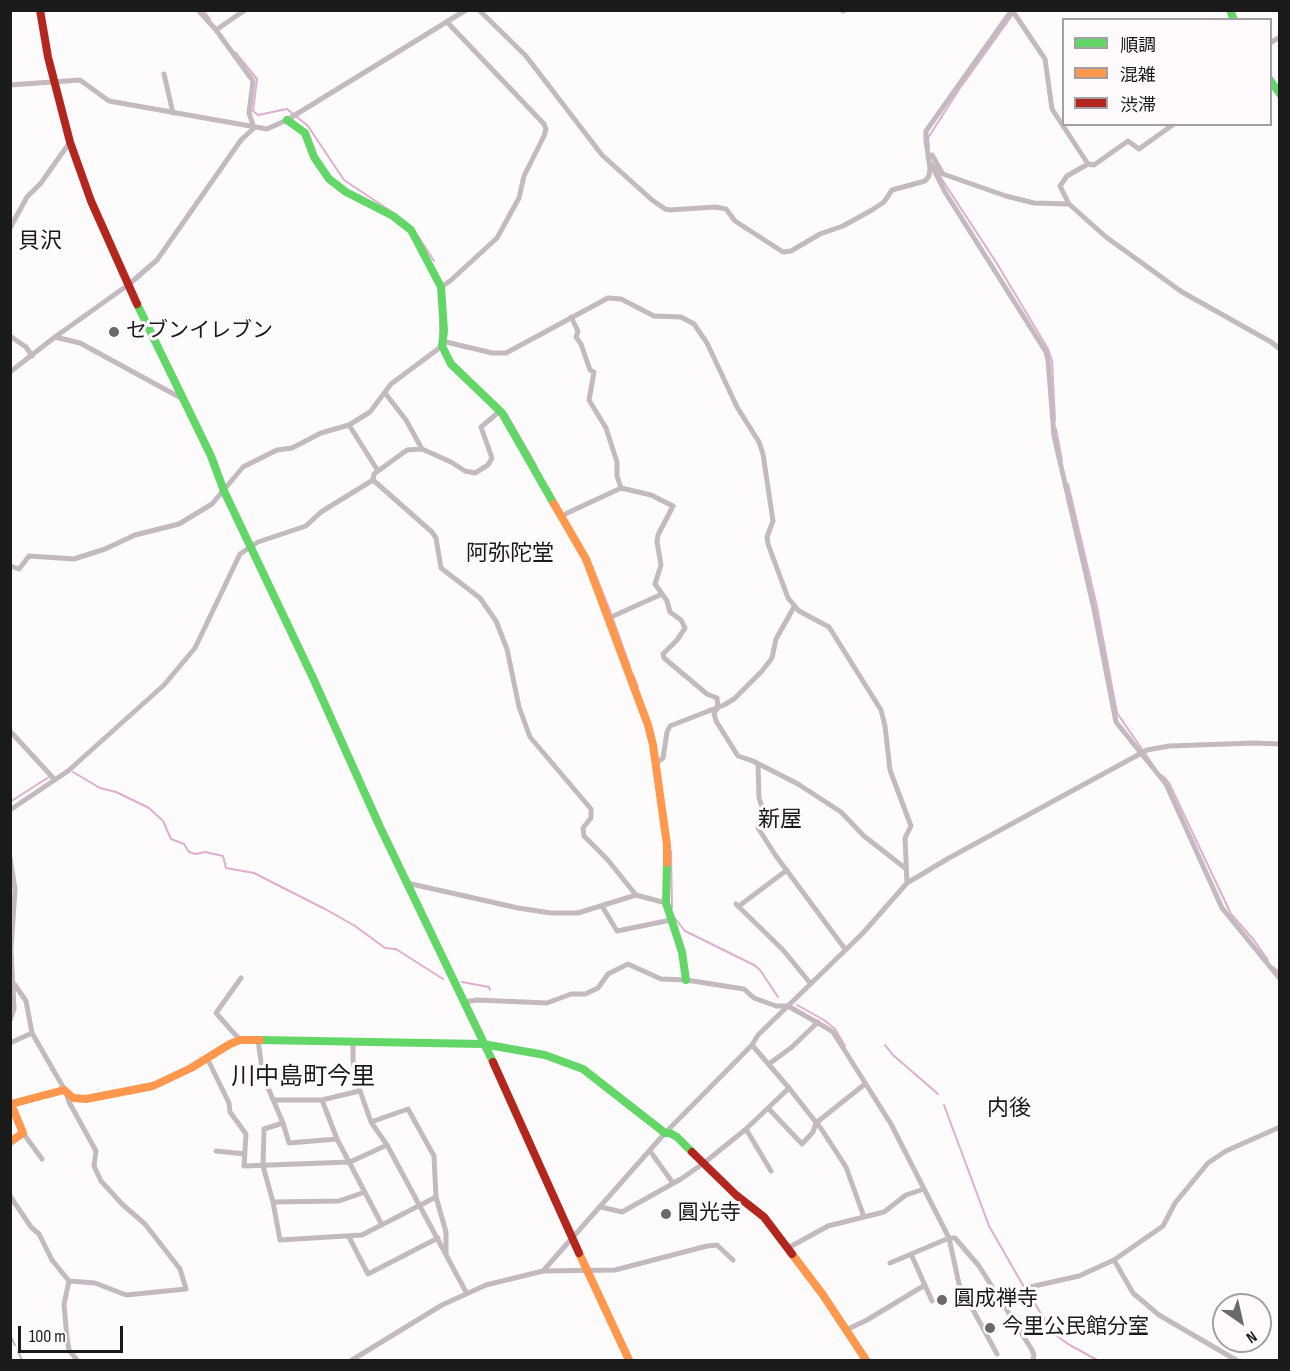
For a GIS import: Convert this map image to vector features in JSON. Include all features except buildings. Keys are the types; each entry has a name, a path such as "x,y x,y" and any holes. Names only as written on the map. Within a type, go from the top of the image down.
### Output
{"street":[{"path":"40,10 48,57 70,142 91,201 128,285 211,456 224,490 516,1112 629,1360"},
{"path":"198,10 216,30 252,81 249,113 254,128"},
{"path":"216,30 245,10"},
{"path":"10,85 80,80 109,101 267,129 287,120 466,10"},
{"path":"479,10 526,56 602,155 652,200 664,209 715,207 726,209 735,221 783,252 791,251 820,234 843,226 872,210 884,202 892,190 925,181 929,176 930,168 926,131 1013,12 1045,59 1052,109 1062,124"},
{"path":"441,287 498,238 519,198 524,176 546,129 544,124 447,22"},
{"path":"164,74 173,113"},
{"path":"287,120 305,133 314,157 329,178 345,192 393,216 411,230 441,287 444,331 442,343 451,364 500,411 586,559 648,726 667,845 666,903 682,952 686,980"},
{"path":"1063,126 1088,164"},
{"path":"1171,126 1139,149 1128,141 1094,165 1088,164 1068,176 1060,186 1069,204 1106,237 1182,292 1280,349"},
{"path":"10,372 128,285 158,260 241,140 254,128"},
{"path":"10,228 27,196 41,183 70,142"},
{"path":"928,157 932,155 943,174 1006,196 1034,202 1069,204"},
{"path":"928,157 945,192 1046,352 1054,436 1094,609 1116,722 1144,752 1166,784 1222,908 1280,979"},
{"path":"442,343 492,353 506,353 608,298 621,299 660,318 676,316 687,318 694,324 707,343 736,407 759,442 763,454 773,520 767,537 768,544 788,598 795,607 830,627 880,710 885,726 890,770 911,826 905,838 907,883"},
{"path":"571,317 578,331 576,337 581,344 590,370 594,372 589,400 606,428 617,462 617,476 621,488"},
{"path":"10,336 26,347 32,356"},
{"path":"55,337 80,343 182,398"},
{"path":"10,566 19,569 29,556 74,559 105,549 135,535 179,524 212,504 243,467 261,456 277,450 292,448 321,433 349,425 370,412 391,384 442,343"},
{"path":"385,393 406,420 422,449"},
{"path":"10,810 55,780 164,686 195,648 240,554 250,545 306,526 321,512 373,480 374,474 407,450 422,449 465,471 475,473 488,465 492,458 481,427 500,411"},
{"path":"349,425 378,471"},
{"path":"373,480 432,532 436,538 441,568 480,598 496,621 507,649 519,707 530,737 591,809 591,818 583,828 584,836 607,859 636,895"},
{"path":"561,516 621,488 651,495 673,506 658,535 661,565 655,584 667,601 670,612 681,620 685,628 663,654 664,658 707,694 717,698 718,707 714,713 716,721 738,756 798,784 841,812 864,836 905,868"},
{"path":"609,618 662,594"},
{"path":"655,764 663,758 670,726 734,699 762,671 772,658 776,639 795,607"},
{"path":"10,731 55,780"},
{"path":"543,1271 665,1133 752,1046 758,1035 864,933 907,883 999,830 1144,752 1169,746 1280,744"},
{"path":"758,765 759,798 762,807 758,828 845,950"},
{"path":"10,858 15,889 11,950 14,1009 10,1020"},
{"path":"787,870 737,905 783,950 811,984"},
{"path":"407,883 508,906 551,913 578,913 636,895 666,903"},
{"path":"602,906 617,932 671,920"},
{"path":"464,1002 477,1000 547,1003 571,994 585,994 598,988 608,974 628,964 661,979 744,988 754,998 776,1006 788,1006 818,1022 833,1032 891,1124 949,1238 959,1284 997,1354"},
{"path":"240,1040 216,1013 241,978"},
{"path":"10,1196 31,1227 39,1234 52,1260 69,1281 95,1283 126,1295 186,1289 180,1269 145,1224 101,1181 94,1166 96,1151 32,1033 27,1001 14,984"},
{"path":"769,1064 792,1047 818,1022"},
{"path":"10,1043 32,1033"},
{"path":"42,1159 22,1133 10,1104 63,1090 73,1098 86,1099 153,1086 171,1079 240,1040 483,1044 545,1055 583,1069 665,1133 677,1137 736,1195 764,1217 866,1360"},
{"path":"258,1040 263,1076 289,1143 337,1139"},
{"path":"353,1041 353,1061 359,1091 371,1122 387,1145 466,1292"},
{"path":"752,1046 789,1088 846,1167 864,1218"},
{"path":"207,1058 229,1103 230,1112 246,1134 244,1166 350,1162 387,1145"},
{"path":"768,1108 802,1144 813,1132 816,1123 865,1084"},
{"path":"601,1207 622,1212 673,1183 704,1163 746,1129 789,1088"},
{"path":"273,1100 322,1100 359,1091"},
{"path":"322,1100 337,1139 382,1225"},
{"path":"371,1122 408,1109 434,1155 436,1197 446,1232 446,1254"},
{"path":"283,1123 264,1129 264,1166 280,1240 362,1235 436,1197"},
{"path":"1000,1298 1030,1287 1079,1276 1114,1260 1163,1226 1175,1203 1208,1163 1226,1151 1280,1127"},
{"path":"746,1129 771,1171"},
{"path":"10,1142 22,1133"},
{"path":"216,1151 245,1154"},
{"path":"650,1151 673,1183"},
{"path":"788,1248 828,1226 884,1212 906,1195 924,1189"},
{"path":"273,1202 339,1201 365,1192"},
{"path":"349,1237 368,1274 438,1238"},
{"path":"890,1263 949,1238 955,1238 979,1266 1000,1298 1032,1350 1033,1360"},
{"path":"352,1360 400,1329 466,1292 486,1285 543,1271 615,1270 707,1246 717,1245 733,1260"},
{"path":"911,1254 932,1301"},
{"path":"1114,1260 1133,1293 1159,1315 1236,1360"},
{"path":"69,1281 64,1304 67,1338 69,1350 77,1360"},
{"path":"846,1330 925,1285"}],"waterway":[{"path":"203,10 210,19"},
{"path":"929,147 928,138 960,88 1016,10"},
{"path":"235,52 257,79 253,111 258,115 287,109 308,126 344,180 392,212"},
{"path":"935,165 1048,349 1052,361 1055,420"},
{"path":"418,236 434,261"},
{"path":"440,321 440,336"},
{"path":"506,413 536,465"},
{"path":"1056,429 1062,461"},
{"path":"1068,484 1097,607 1117,713 1153,765"},
{"path":"592,566 611,613"},
{"path":"613,619 630,667"},
{"path":"633,675 638,687"},
{"path":"73,772 100,788 116,792 149,808 163,821 171,839 184,844 189,852 196,854 205,852 223,856 226,868 254,873 325,909 355,926 385,948 396,949 443,979"},
{"path":"1163,776 1169,783 1231,914 1268,960"},
{"path":"10,802 49,777"},
{"path":"671,851 672,908"},
{"path":"674,917 685,931 754,965 778,997"},
{"path":"1273,967 1280,973"},
{"path":"462,982 489,987 490,990"},
{"path":"797,1005 835,1029 845,1046"},
{"path":"885,1045 893,1055 938,1094"},
{"path":"944,1105 989,1226 1024,1287"},
{"path":"1027,1291 1053,1333 1097,1360"}],"railway":[{"path":"10,1335 22,1360"}],"traffic: fast":[{"path":"1230,10 1233,18"},
{"path":"1272,83 1280,94"},
{"path":"287,120 305,133 314,157 329,179 346,192 393,216 411,230 441,287 444,331 442,346 451,364 502,413 554,504"},
{"path":"137,304 211,456 224,491 313,678 380,827 493,1062"},
{"path":"667,863 666,903 682,952 686,980"},
{"path":"260,1040 483,1044 545,1055 583,1069 665,1133 677,1137 692,1152"}],"traffic: slow":[{"path":"554,504 586,559 648,725 653,745 667,845 667,863"},
{"path":"10,1142 23,1133 11,1104 64,1090 73,1098 86,1099 153,1086 191,1068 230,1044 240,1040 260,1040"},
{"path":"579,1253 629,1360"},
{"path":"792,1254 823,1295 866,1360"}],"traffic: jam":[{"path":"40,10 48,57 70,142 91,201 137,304"},
{"path":"493,1062 579,1253"},
{"path":"692,1152 736,1195 764,1217 792,1254"}],"place":[{"name":"セブンイレブン","path":"114,332"},
{"name":"圓光寺","path":"666,1214"},
{"name":"圓成禅寺","path":"942,1300"},
{"name":"今里公民館分室","path":"990,1328"}],"district":[{"name":"貝沢","path":"40,242"},
{"name":"阿弥陀堂","path":"510,554"},
{"name":"新屋","path":"780,820"},
{"name":"川中島町今里","path":"303,1078"},
{"name":"内後","path":"1009,1109"}]}
